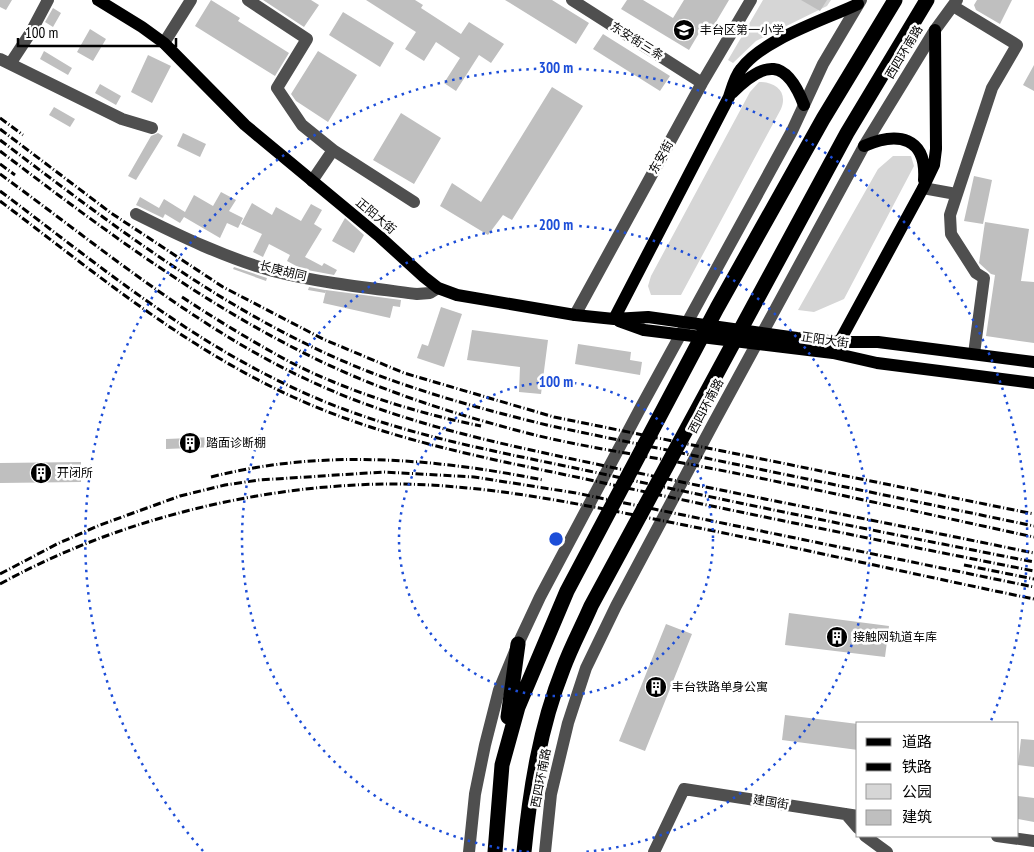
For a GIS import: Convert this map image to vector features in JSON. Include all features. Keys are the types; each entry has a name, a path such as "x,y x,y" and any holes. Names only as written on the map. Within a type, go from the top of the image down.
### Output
{"highway":[{"path":"502,765 518,707 567,591 717,308 823,119 895,0"},
{"name":"西四环南路","path":"524,852 529,797 544,727 562,669 591,606 848,133 928,0"},
{"path":"495,852 502,765 518,644"}],"main road":[{"name":"正阳大街","path":"98,0 164,43 245,125 438,288 456,295 574,315 614,319 648,317 795,343"},
{"path":"614,319 729,97 739,70 753,56 774,42 860,2"},
{"path":"836,348 924,188 934,164 936,149 935,30"},
{"path":"729,97 759,70 773,69 787,74 797,86 804,105"},
{"path":"864,146 880,139 894,138 909,142 919,150 925,164 924,188"},
{"name":"正阳大街","path":"614,319 644,330 836,348 877,363 1034,383"},
{"name":"正阳大街","path":"836,348 878,342 1034,362"}],"street":[{"path":"48,0 31,32 5,62 122,119 152,128"},
{"path":"164,43 191,0"},
{"path":"248,0 307,39 277,88 302,125 333,150 414,202"},
{"name":"东安街三条","path":"572,0 702,83"},
{"name":"东安街","path":"574,315 750,0"},
{"path":"469,852 475,794 485,746 500,690 518,644 559,562 792,131 823,64 860,2"},
{"path":"955,3 1017,45 992,88 950,215 951,234 976,273 984,278 974,354"},
{"name":"西四环南路","path":"545,852 551,794 568,723 586,668 616,606 864,146 935,30 955,3"},
{"path":"312,181 333,150"},
{"path":"924,188 956,194"},
{"name":"长庚胡同","path":"136,214 183,238 273,271 342,284 417,294 430,293 438,288"},
{"name":"建国街","path":"654,852 684,789 852,815"},
{"path":"866,837 886,852"},
{"path":"1005,837 1034,841"}],"green space":[{"path":"763,0 831,0 827,6 756,41 733,63 728,60"},
{"path":"759,82 771,84 779,89 783,98 781,109 681,295 651,295 648,286 651,276 750,92"},
{"path":"893,156 911,156 914,166 844,299 814,312 798,310 878,169"}],"building":[{"path":"0,0 12,0 6,10 0,7"},
{"path":"211,0 240,18 238,21 289,53 275,76 195,26"},
{"path":"263,0 311,0 319,5 304,27"},
{"path":"366,0 415,0 423,5 421,8 461,34 469,22 504,44 491,63 479,55 456,91 444,83 460,58 436,42 424,61 405,49 416,32"},
{"path":"505,0 552,0 589,23 576,44"},
{"name":"丰台区第一小学","path":"627,0 643,0 673,18 684,0 729,0 710,32 702,28 689,50 621,9"},
{"path":"801,0 827,0 820,11"},
{"path":"977,0 1012,0 1000,24 976,10 974,5"},
{"path":"53,8 61,13 53,27 45,22"},
{"path":"343,12 394,43 380,67 329,35"},
{"path":"90,29 106,39 93,61 77,52"},
{"path":"603,34 670,76 660,91 593,49"},
{"path":"44,51 72,68 68,75 40,59"},
{"path":"318,51 357,75 328,122 296,101 291,94"},
{"path":"148,55 171,66 152,103 131,92"},
{"path":"1034,65 1034,91 1023,85"},
{"path":"100,84 121,96 116,105 95,93"},
{"path":"552,87 583,106 512,220 503,215 488,235 440,206 452,183 481,202"},
{"path":"54,107 75,119 70,127 49,115"},
{"path":"401,113 441,138 414,184 373,160"},
{"path":"158,133 163,136 136,180 128,176 151,136"},
{"path":"183,133 206,144 200,157 177,146"},
{"path":"974,176 992,180 983,224 964,221"},
{"path":"221,192 236,200 229,211 243,218 238,228 227,223 220,238 184,217 180,223 165,214 163,218 136,205 140,197 159,208 164,199 185,212 194,195 213,206"},
{"path":"252,203 272,215 276,207 301,221 311,204 322,210 314,224 322,229 305,257 322,266 324,263 337,270 334,275 302,269 287,261 290,255 269,244 263,257 253,252 262,234 241,224"},
{"path":"345,218 364,235 354,253 332,241"},
{"path":"985,222 1029,229 1021,281 1034,282 1034,343 986,336 995,275 991,274 979,263"},
{"path":"234,267 267,278 266,281 233,269"},
{"path":"309,287 326,290 325,293 308,290"},
{"path":"326,290 401,300 400,307 393,306 390,318 323,303"},
{"path":"441,307 462,314 444,367 417,358 422,344 428,346"},
{"path":"472,330 548,340 541,394 519,392 520,367 467,360"},
{"path":"578,344 631,352 630,360 642,362 640,375 575,364"},
{"name":"踏面诊断棚","path":"214,437 215,447 166,449 166,439"},
{"name":"开闭所","path":"81,462 81,482 0,483 0,463"},
{"name":"接触网轨道车库","path":"789,613 889,626 885,657 785,645"},
{"name":"丰台铁路单身公寓","path":"666,624 692,634 645,751 619,741"},
{"path":"785,715 856,724 856,750 782,740"},
{"path":"1021,739 1034,740 1034,767 1019,765"},
{"path":"1019,796 1034,798 1034,822 1019,819"}],"railway":[{"path":"0,118 23,135"},
{"path":"0,129 111,213 223,287 323,339 404,373 554,417 1034,514"},
{"path":"0,140 131,237 221,297 317,349 367,371 458,402 551,426 1034,526"},
{"path":"0,151 75,208 152,262 231,313 339,370 418,401 472,418 549,438 750,476 1034,537"},
{"path":"0,164 15,175"},
{"path":"0,174 187,311 267,359 344,396 418,422 494,442 1034,553"},
{"path":"0,191 144,299 219,348 298,390 368,418 441,439 515,456 811,518 1034,562"},
{"path":"0,201 141,307 215,356 293,397 366,426 441,447 518,465 1034,571"},
{"path":"182,297 235,331 312,373 359,392 408,408 481,426"},
{"path":"211,477 252,468 293,463 377,460 460,466 543,480"},
{"path":"0,574 57,544 100,525 180,496 225,485 259,480 384,472 474,477 576,493 1034,587"},
{"path":"0,584 90,542 137,525 186,511 235,500 285,492 335,486 384,484 456,487 563,501 715,531 1034,599"},
{"path":"964,565 1034,579"}],"place":[{"name":"丰台区第一小学","path":"684,30"},
{"name":"踏面诊断棚","path":"190,443"},
{"name":"开闭所","path":"41,473"},
{"name":"接触网轨道车库","path":"837,637"},
{"name":"丰台铁路单身公寓","path":"656,687"}]}
